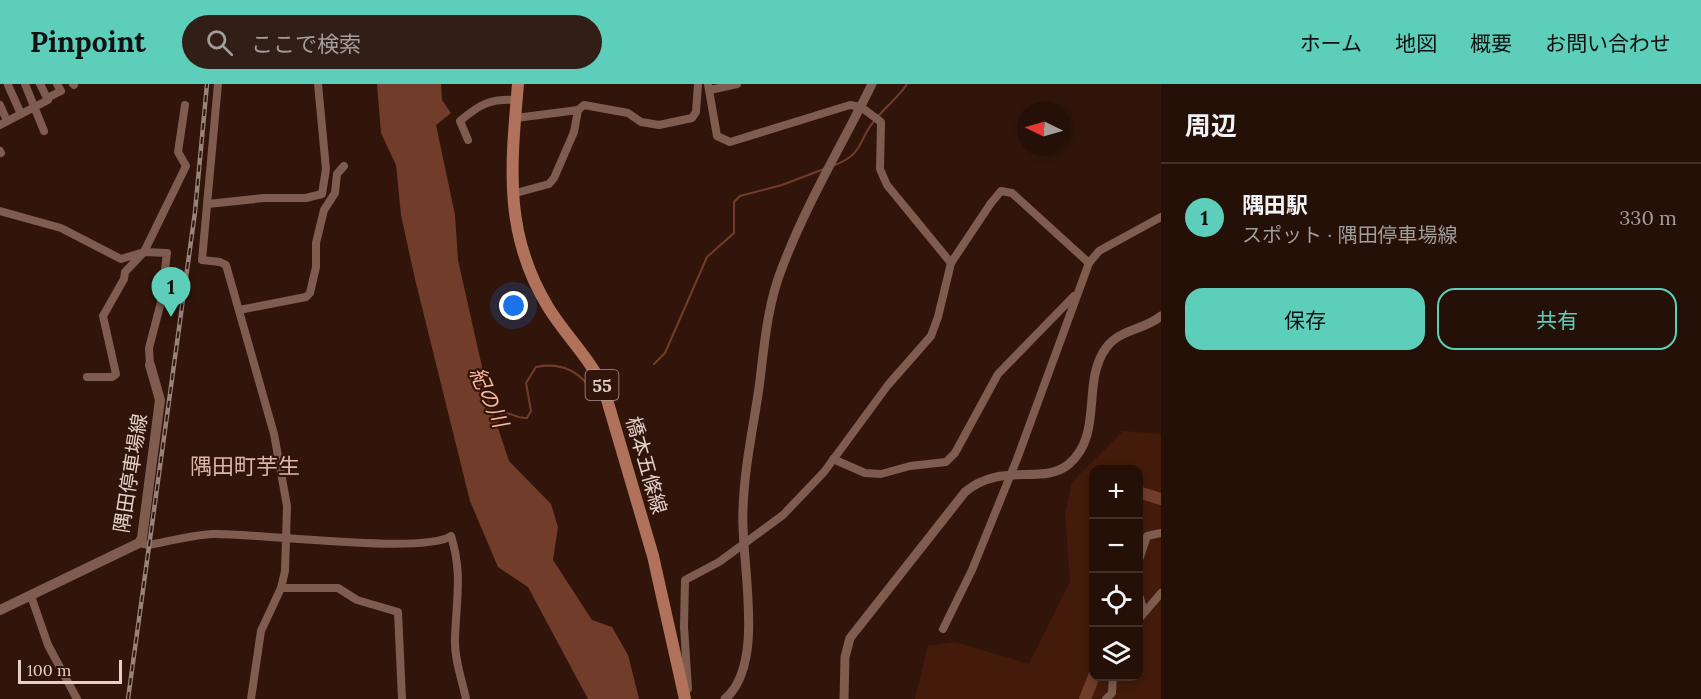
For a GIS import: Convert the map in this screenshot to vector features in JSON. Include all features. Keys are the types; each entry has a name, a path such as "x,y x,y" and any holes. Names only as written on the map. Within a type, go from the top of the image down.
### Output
{"main road":[{"name":"橋本五條線","path":"518,84 511,195 514,220 534,280 548,307 594,367 603,386 653,556 684,696"},
{"name":"隅田停車場線","path":"0,610 139,543 142,538 160,400 150,365"}],"street":[{"path":"25,84 45,131"},
{"path":"40,84 47,98"},
{"path":"0,105 3,123 61,91 57,84"},
{"path":"218,84 202,260 226,265 280,459 287,506 285,571 281,588 261,631 251,699"},
{"path":"208,204 264,198 306,198 322,194 326,170 318,84"},
{"path":"516,118 578,110 584,105 628,113 641,122 659,125 692,118 696,112 698,84"},
{"path":"737,84 709,87 717,136 730,142 850,105 861,107 881,122 880,169 887,185 951,263"},
{"path":"724,699 738,684 745,667 748,640 743,543 746,477 768,322 781,270 803,219 872,84"},
{"path":"6,86 21,114"},
{"path":"468,140 460,121 478,105 501,99 517,100"},
{"path":"87,377 112,377 116,374 103,316 124,279 125,272 144,252 186,166 178,152 184,105"},
{"path":"511,195 549,184 554,178 574,132 578,110"},
{"path":"238,310 306,297 310,293 316,267 316,243 324,210 335,193 337,174 344,166"},
{"path":"684,696 688,688 684,627 685,580 719,562 783,515 808,490 888,385 931,336 947,286 951,263 1001,191 1012,193 1024,202 1089,263"},
{"path":"0,211 61,228 121,259 144,252 167,253 161,302 149,348 150,365"},
{"path":"943,628 972,570 1058,352 1069,314 1089,263 1099,251 1161,217"},
{"path":"833,459 865,473 881,474 910,466 946,462 955,453 998,374 1079,291"},
{"path":"844,699 845,657 856,629 965,492 986,479 1010,474 1057,471 1076,457 1088,435 1097,368 1106,347 1123,334 1148,325 1161,316"},
{"path":"1143,548 1147,536 1161,533"},
{"path":"139,543 149,545 214,534 394,544 443,541 451,536 458,560 459,587 454,641 466,699"},
{"path":"281,588 338,588 357,600 398,612 402,699"},
{"path":"1143,608 1144,611 1161,593"},
{"path":"31,596 48,645 77,699"},
{"path":"1106,699 1112,693 1113,681"}],"shaded area":[{"path":"377,84 441,84 442,100 451,113 436,125 455,215 458,260 491,407 509,461 551,504 558,527 553,560 592,620 612,627 628,655 639,699 588,699 528,587 498,567 470,501 415,279 401,215 396,165 381,133"},
{"path":"1123,431 1161,434 1161,699 915,699 928,646 955,642 1029,664 1070,581 1065,514 1072,482 1089,465"}],"waterway":[{"path":"835,165 852,156 879,115 907,84"},
{"path":"654,364 665,353 707,257 734,233 734,202 740,196 782,185 824,169"},
{"name":"紀の川","path":"496,424 502,413 527,418 531,411 526,383 536,367 564,368 576,374 587,384"},
{"path":"1143,494 1161,499"},
{"path":"1085,699 1092,681"}],"railway":[{"path":"128,699 195,212 207,84"}],"place":[{"name":"隅田駅","path":"171,317"}],"district":[{"name":"隅田町芋生","path":"245,466"}]}
